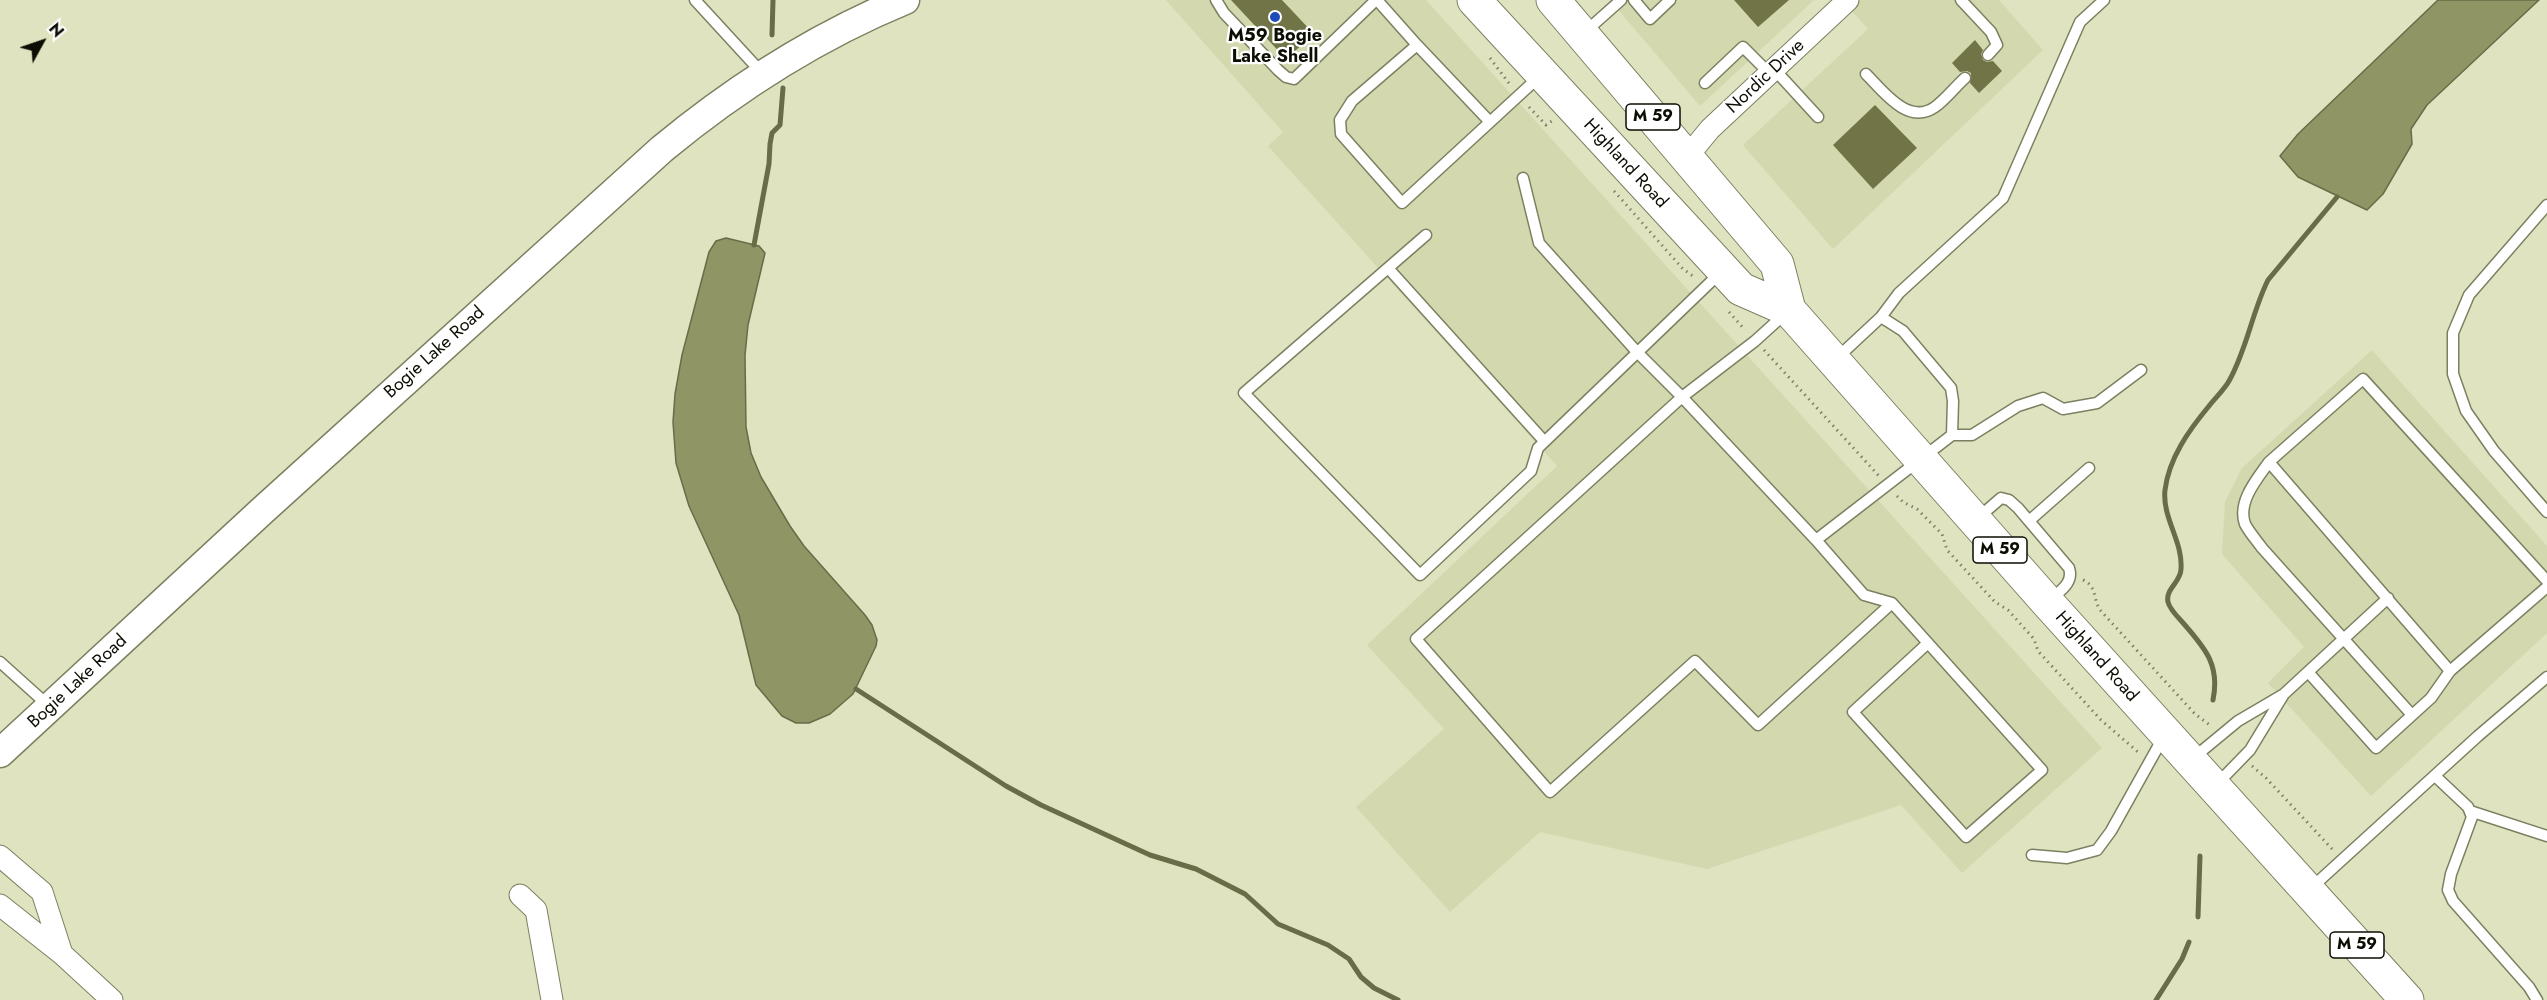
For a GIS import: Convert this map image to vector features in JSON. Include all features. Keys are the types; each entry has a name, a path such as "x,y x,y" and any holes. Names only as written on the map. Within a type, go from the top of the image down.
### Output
{"highway":[{"name":"Highland Road","path":"1474,0 1542,74 1628,186 1715,278 1789,310 2047,602 2407,1000"},
{"name":"Highland Road","path":"1553,0 1777,264 1789,310"},
{"path":"1628,186 1666,181 1675,176 1687,157"}],"main road":[{"name":"Bogie Lake Road","path":"0,753 272,501 611,194 698,120 762,73 823,38 906,0"}],"street":[{"name":"Nordic Drive","path":"1687,157 1710,129 1848,0"},
{"path":"0,856 42,892 62,954"},
{"path":"520,895 536,910 552,1000"},
{"path":"0,905 62,954 112,1000"}],"lane":[{"path":"695,0 762,73"},
{"path":"1216,0 1224,13 1278,70 1286,77 1294,79 1377,0 1490,123"},
{"path":"1582,34 1621,0"},
{"path":"1634,0 1650,19 1670,0"},
{"path":"1961,0 1991,32 1997,45 1988,55"},
{"path":"1834,361 1881,317 1899,293 2002,198 2080,22 2104,0"},
{"path":"1417,45 1352,101 1340,120 1341,134 1402,203 1542,74"},
{"path":"1705,82 1743,47 1772,71 1818,117"},
{"path":"1866,74 1899,107 1915,112 1933,108 1965,78"},
{"path":"1523,178 1539,243 1637,352 1816,540 1864,595 1892,603 1928,643 2042,770 1966,837 1853,712 1928,643"},
{"path":"2547,205 2469,295 2453,333 2453,374 2466,411 2494,451 2547,512"},
{"path":"1426,235 1244,393 1420,575 1531,471 1538,448 1544,441 1715,278"},
{"path":"1388,268 1544,441"},
{"path":"1789,310 1755,341 1682,397 1416,639 1550,792 1695,661 1758,725 1892,603"},
{"path":"1881,317 1903,331 1951,388 1952,435"},
{"path":"1816,540 1952,435 1972,435 2018,406 2043,398 2064,409 2097,403 2141,370"},
{"path":"2412,715 2262,548 2245,523 2245,504 2252,486 2269,462 2363,378 2547,580"},
{"path":"2269,462 2450,671"},
{"path":"2029,521 2089,468"},
{"path":"1975,521 2001,498 2009,500 2029,521 2069,568 2072,576 2069,582 2047,602"},
{"path":"2308,672 2376,748 2431,698 2450,671 2547,586"},
{"path":"2190,761 2238,721 2284,694 2388,598"},
{"path":"0,662 50,708"},
{"path":"2308,891 2547,676"},
{"path":"2214,787 2243,757 2263,731 2284,694"},
{"path":"2032,855 2067,858 2097,850 2111,831 2165,733"},
{"path":"2435,776 2470,811 2472,817 2451,874 2448,890 2453,901 2529,987 2537,1000"},
{"path":"2470,811 2547,836"}],"path":[{"path":"1487,54 1546,125 1557,117"},
{"path":"1628,186 1683,269 1715,278 1755,341 1903,502 1917,509 1942,534 1947,550 1995,602 2008,610 2034,639 2038,651 2101,720 2149,761"},
{"path":"2072,576 2088,582 2094,590 2100,610 2195,714 2221,735"},
{"path":"2243,757 2266,777 2342,860"}],"shaded area":[{"path":"1166,0 1426,0 2102,748 1962,873 1901,805 1707,869 1540,832 1450,912 1356,807 1444,729 1367,645 1557,466 1268,146 1283,132"},
{"path":"1610,0 1814,0 1700,106"},
{"path":"1842,0 1999,0 2043,50 1833,249 1743,145 1868,29"},
{"path":"2438,0 2539,0 2427,105 2411,129 2412,144 2383,194 2367,210 2298,177 2280,156 2298,134"},
{"path":"726,238 759,246 765,253 748,325 745,355 746,427 751,453 761,477 790,526 804,546 865,615 872,625 877,640 853,694 830,714 809,723 796,723 782,716 756,685 739,615 689,506 676,463 673,422 682,355 709,252 716,241"},
{"path":"2372,350 2547,546 2547,633 2371,796 2268,683 2304,647 2222,554 2225,502 2242,468"}],"building":[{"path":"1231,0 1282,0 1314,34 1286,59"},
{"path":"1734,0 1789,0 1758,27"},
{"path":"1975,40 1983,50 1981,54 1983,60 1993,61 2002,71 1979,93 1970,83 1971,73 1960,72 1952,63"},
{"path":"1875,105 1917,148 1873,189 1833,145"}],"waterway":[{"path":"772,35 773,0"},
{"path":"754,245 769,164 772,133 780,125 783,88"},
{"path":"2213,700 2215,677 2205,650 2172,611 2168,602 2169,593 2179,578 2181,559 2165,500 2167,478 2175,456 2187,435 2229,381 2268,280 2337,197"},
{"path":"856,689 1006,786 1041,805 1150,855 1196,869 1245,894 1278,924 1328,945 1349,959 1361,977 1374,988 1398,1000"},
{"path":"2198,917 2200,856"},
{"path":"2156,1000 2182,959 2189,942"}],"place":[{"name":"M59 Bogie Lake Shell","path":"1275,17"}]}
